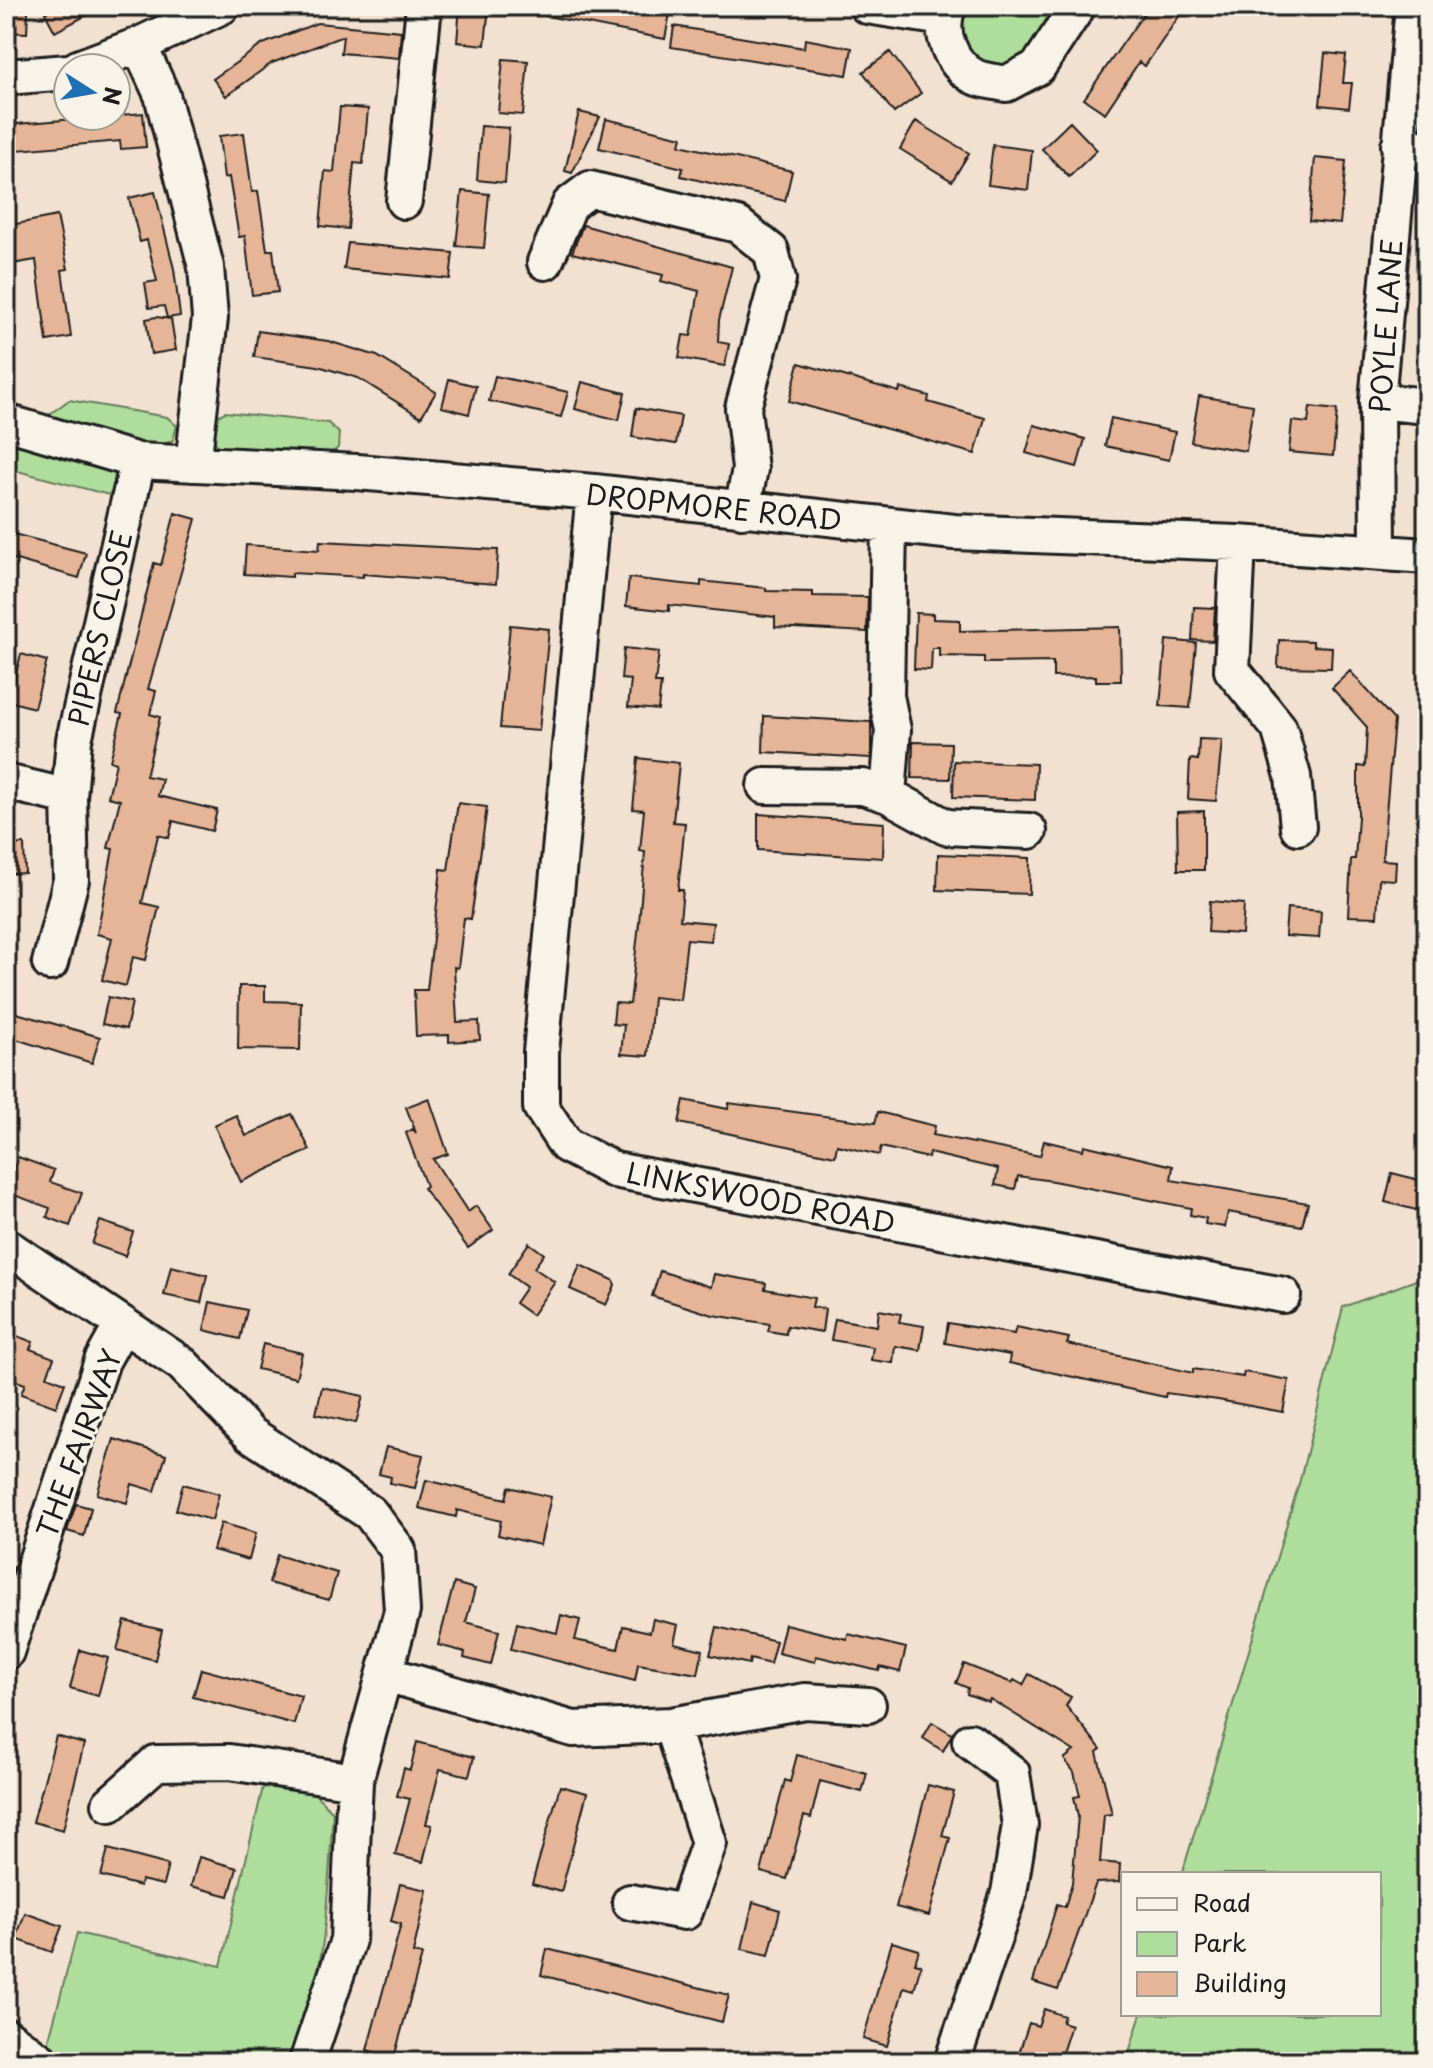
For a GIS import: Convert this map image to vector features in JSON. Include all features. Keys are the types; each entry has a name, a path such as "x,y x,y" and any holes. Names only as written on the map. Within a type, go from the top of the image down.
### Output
{"street":[{"path":"120,52 222,6"},
{"path":"404,201 424,6"},
{"path":"867,6 946,12 950,53 974,77 1006,84 1038,67 1078,6"},
{"name":"POYLE LANE","path":"1378,550 1377,401 1413,147 1413,6"},
{"path":"139,45 162,95 206,267 210,318 193,464"},
{"path":"6,77 52,73"},
{"path":"545,262 570,204 590,189 738,225 771,251 778,279 743,408 750,469 742,510"},
{"path":"1377,401 1427,406"},
{"name":"DROPMORE ROAD","path":"6,422 138,461 357,472 594,492 954,532 1378,550 1427,556"},
{"name":"PIPERS CLOSE","path":"49,963 71,880 69,797 74,740 138,461"},
{"name":"LINKSWOOD ROAD","path":"594,492 541,1052 541,1107 566,1145 614,1170 1284,1294"},
{"path":"888,795 893,730 886,696 889,525"},
{"path":"1238,543 1232,670 1279,728 1293,776 1298,827"},
{"path":"6,782 69,797"},
{"path":"765,786 863,787 888,795 946,827 1029,831"},
{"name":"THE FAIRWAY","path":"6,1246 182,1364 250,1434 370,1513 398,1550 402,1611 355,1781 348,1940 307,2062"},
{"name":"THE FAIRWAY","path":"6,1652 102,1361 122,1325"},
{"path":"386,1674 573,1729 671,1725 805,1701 868,1705"},
{"path":"630,1902 685,1912 709,1843 671,1725"},
{"path":"952,2062 1009,1893 1020,1825 1012,1773 970,1741"},
{"path":"110,1804 156,1763 229,1762 355,1781"},
{"path":"6,2036 42,2062"}],"green space":[{"path":"969,6 1062,6 1026,57 994,67 965,49 960,23"},
{"path":"69,400 167,417 177,426 173,440 159,447 39,422"},
{"path":"225,412 328,423 339,433 338,448 326,456 218,447 212,436 214,418"},
{"path":"6,439 111,469 121,482 109,495 6,468"},
{"path":"1427,1276 1427,2062 1126,2062 1140,2016 1381,2016 1381,1872 1183,1872 1300,1480 1343,1307"},
{"path":"263,1787 312,1791 333,1812 327,1908 318,1972 301,2033 287,2062 74,2062 48,2043 77,1933 221,1966"}],"building":[{"path":"57,6 104,6 55,32 45,13"},
{"path":"460,6 489,6 485,45 457,42"},
{"path":"546,6 630,6 670,13 665,39 546,16"},
{"path":"1149,6 1186,6 1145,66 1139,62 1105,113 1084,99"},
{"path":"6,10 28,10 27,33 6,32"},
{"path":"317,23 401,31 399,58 341,53 343,36 272,63 226,96 213,79 263,44"},
{"path":"674,26 804,48 805,39 852,48 847,75 671,47"},
{"path":"890,52 921,93 894,113 863,72"},
{"path":"1325,53 1346,55 1343,83 1352,83 1349,108 1320,105"},
{"path":"503,59 528,61 523,115 498,113"},
{"path":"340,107 368,109 363,164 354,163 348,229 320,226 325,171 334,172"},
{"path":"579,112 600,117 572,173 565,171"},
{"path":"143,113 146,147 121,149 120,141 6,151 6,125 52,121 52,132 132,132 132,114"},
{"path":"606,119 682,137 680,145 792,171 785,201 681,176 683,168 599,148"},
{"path":"916,121 969,153 952,181 900,149"},
{"path":"1070,122 1097,150 1069,177 1042,149"},
{"path":"481,126 509,128 505,183 477,180"},
{"path":"244,133 252,192 258,191 267,250 273,250 278,292 252,295 245,236 239,237 229,177 224,178 219,136"},
{"path":"993,145 1032,150 1028,190 988,185"},
{"path":"1315,158 1346,161 1340,224 1309,221"},
{"path":"462,191 489,194 484,248 456,246"},
{"path":"155,192 174,269 180,316 167,318 164,306 149,308 145,283 157,281 147,240 140,242 129,198"},
{"path":"57,216 68,269 62,270 71,337 47,341 36,260 6,265 6,226"},
{"path":"583,225 732,267 719,320 718,342 729,344 725,366 679,358 683,335 691,336 699,291 661,281 663,275 572,253"},
{"path":"348,243 453,253 450,279 344,269"},
{"path":"146,319 171,319 176,350 151,354"},
{"path":"258,331 328,341 377,356 436,392 421,417 358,378 318,366 254,357"},
{"path":"799,363 899,392 900,388 929,396 928,402 985,418 975,454 789,401"},
{"path":"495,376 568,392 561,417 489,401"},
{"path":"449,379 476,386 469,414 442,407"},
{"path":"582,382 625,393 619,420 575,409"},
{"path":"1199,396 1253,405 1246,451 1191,442"},
{"path":"1310,407 1337,410 1333,456 1289,452 1292,421 1308,423"},
{"path":"636,408 681,416 676,444 632,437"},
{"path":"1111,418 1175,432 1169,460 1105,446"},
{"path":"1034,425 1085,439 1077,467 1026,453"},
{"path":"175,513 196,519 148,689 156,691 150,714 160,717 146,776 162,779 158,796 217,810 212,831 173,821 169,838 158,835 142,903 159,907 146,960 133,957 126,986 102,980 112,938 97,934 113,849 108,848 120,800 108,797 116,763 110,761 122,714 117,713 154,563 161,565"},
{"path":"6,532 86,553 79,578 6,557"},
{"path":"320,541 498,550 496,584 363,574 363,577 292,573 292,577 244,574 246,545 319,550"},
{"path":"629,578 701,586 701,581 766,588 766,591 813,592 813,596 868,597 867,632 775,627 775,617 669,605 669,611 626,606"},
{"path":"1194,607 1215,608 1213,641 1192,640"},
{"path":"916,613 933,614 933,619 960,620 960,631 1120,627 1121,681 1096,681 1096,676 1053,677 1053,662 984,663 984,657 939,656 939,648 932,648 931,670 914,669"},
{"path":"510,625 549,629 539,731 500,728"},
{"path":"1166,640 1196,643 1190,708 1160,706"},
{"path":"1279,640 1313,641 1313,646 1332,647 1331,668 1278,667"},
{"path":"624,648 659,652 655,683 661,683 658,710 628,707 631,680 621,679"},
{"path":"21,654 47,661 34,708 9,701"},
{"path":"1350,671 1394,720 1382,860 1396,861 1395,880 1379,879 1377,917 1348,916 1351,859 1355,859 1358,817 1358,766 1365,767 1367,727 1332,688"},
{"path":"764,716 871,722 871,758 763,752"},
{"path":"1199,739 1222,740 1216,801 1188,799 1190,759 1198,760"},
{"path":"913,742 951,743 950,779 912,778"},
{"path":"638,758 679,763 673,822 685,823 678,890 683,890 680,920 713,923 711,941 687,939 680,1000 653,997 648,1056 621,1054 624,1025 613,1024 615,1003 630,1004 639,923 645,852 640,851 644,810 633,809"},
{"path":"954,761 1036,764 1035,800 953,797"},
{"path":"458,803 487,807 471,919 464,918 458,968 454,967 457,1022 479,1021 480,1040 449,1042 449,1035 416,1036 414,990 427,990 441,869 448,870"},
{"path":"1204,811 1204,870 1178,870 1177,812"},
{"path":"758,814 884,823 883,858 758,850"},
{"path":"24,844 25,873 6,874 6,845"},
{"path":"938,854 1030,858 1029,894 937,890"},
{"path":"1210,901 1244,904 1242,934 1208,932"},
{"path":"1287,908 1321,911 1319,938 1285,936"},
{"path":"239,986 265,986 265,1001 301,1002 300,1050 238,1049"},
{"path":"108,997 132,1002 126,1029 102,1024"},
{"path":"6,1010 100,1037 92,1063 6,1036"},
{"path":"429,1098 448,1154 433,1159 468,1212 476,1206 493,1230 468,1248 423,1188 426,1186 406,1133 413,1129 416,1133 406,1107"},
{"path":"684,1100 728,1109 729,1103 875,1123 878,1112 935,1126 933,1135 1040,1156 1044,1141 1083,1150 1084,1145 1173,1166 1171,1180 1308,1203 1302,1226 1228,1212 1225,1227 1205,1224 1206,1218 1190,1215 1191,1208 1053,1181 1018,1176 1015,1189 995,1185 998,1169 929,1153 928,1158 881,1147 879,1155 837,1145 835,1156 679,1123"},
{"path":"292,1114 310,1150 241,1182 214,1125 236,1115 246,1136"},
{"path":"18,1157 54,1170 50,1182 82,1193 70,1226 47,1217 50,1208 6,1192"},
{"path":"1392,1173 1427,1182 1424,1212 1385,1202"},
{"path":"100,1221 133,1232 125,1256 92,1244"},
{"path":"529,1243 544,1254 534,1268 555,1282 532,1315 515,1303 526,1287 508,1274"},
{"path":"580,1265 613,1280 615,1285 606,1305 570,1289"},
{"path":"171,1266 207,1275 201,1303 164,1295"},
{"path":"660,1271 711,1287 714,1274 766,1283 765,1289 814,1298 812,1307 825,1309 822,1332 787,1326 786,1334 768,1331 770,1324 713,1315 652,1296"},
{"path":"210,1302 247,1310 240,1339 204,1330"},
{"path":"879,1310 901,1314 899,1322 924,1326 920,1350 895,1346 893,1363 871,1360 873,1347 831,1340 835,1319 877,1326"},
{"path":"948,1323 1014,1334 1016,1327 1069,1338 1067,1344 1193,1373 1193,1369 1243,1377 1244,1372 1289,1380 1283,1412 1166,1393 1165,1397 1009,1363 1010,1355 945,1343"},
{"path":"6,1332 33,1342 30,1349 54,1358 47,1376 65,1383 56,1407 21,1394 25,1384 6,1377"},
{"path":"263,1344 302,1353 296,1378 257,1369"},
{"path":"322,1387 363,1396 356,1423 316,1414"},
{"path":"114,1439 166,1455 155,1491 132,1484 127,1503 97,1494"},
{"path":"386,1447 423,1455 415,1488 390,1483 391,1477 379,1474"},
{"path":"426,1480 506,1499 509,1487 551,1497 540,1545 498,1535 501,1521 457,1510 456,1517 419,1508"},
{"path":"183,1484 219,1494 212,1520 176,1510"},
{"path":"76,1504 91,1508 84,1536 67,1531"},
{"path":"221,1523 256,1533 249,1560 213,1550"},
{"path":"277,1555 337,1573 329,1600 269,1583"},
{"path":"454,1583 475,1589 466,1622 499,1631 491,1665 464,1658 465,1652 438,1645"},
{"path":"561,1615 580,1620 575,1640 618,1649 623,1626 650,1632 653,1619 678,1625 674,1643 703,1650 698,1674 638,1664 635,1681 511,1649 517,1623 557,1633"},
{"path":"125,1621 162,1630 155,1660 117,1650"},
{"path":"785,1624 847,1639 848,1634 906,1648 900,1672 880,1667 879,1671 816,1656 815,1662 778,1653"},
{"path":"717,1627 776,1641 770,1664 750,1659 749,1664 710,1655"},
{"path":"80,1650 108,1658 98,1696 70,1688"},
{"path":"964,1664 1023,1685 1029,1674 1071,1697 1066,1706 1101,1749 1097,1752 1112,1814 1104,1815 1100,1862 1120,1864 1119,1882 1096,1883 1058,1990 1033,1982 1057,1904 1065,1907 1072,1883 1078,1816 1074,1797 1080,1796 1074,1772 1064,1759 1074,1751 990,1699 989,1702 967,1694 968,1688 956,1683"},
{"path":"201,1669 301,1696 294,1724 193,1697"},
{"path":"932,1722 952,1734 943,1751 923,1738"},
{"path":"56,1736 84,1744 63,1830 33,1822"},
{"path":"417,1742 474,1757 469,1776 440,1769 426,1824 432,1825 423,1862 395,1855 410,1799 397,1796 404,1768 410,1770"},
{"path":"797,1755 867,1773 862,1792 820,1781 811,1818 804,1816 787,1879 761,1872 785,1780 790,1782"},
{"path":"928,1785 954,1792 942,1836 950,1838 929,1916 896,1907"},
{"path":"560,1786 587,1793 561,1892 532,1884"},
{"path":"108,1849 168,1865 163,1885 141,1880 140,1886 101,1876"},
{"path":"199,1857 237,1868 229,1896 191,1886"},
{"path":"400,1884 427,1890 413,1953 422,1955 394,2058 367,2050 401,1924 391,1921"},
{"path":"753,1902 780,1910 769,1955 742,1949"},
{"path":"25,1913 62,1926 52,1952 16,1939"},
{"path":"892,1942 919,1950 915,1963 921,1965 914,1990 904,1987 887,2046 863,2039"},
{"path":"547,1949 729,1995 722,2022 541,1975"},
{"path":"1044,2009 1064,2016 1062,2022 1071,2025 1059,2062 1016,2062 1029,2023 1038,2026"}]}
